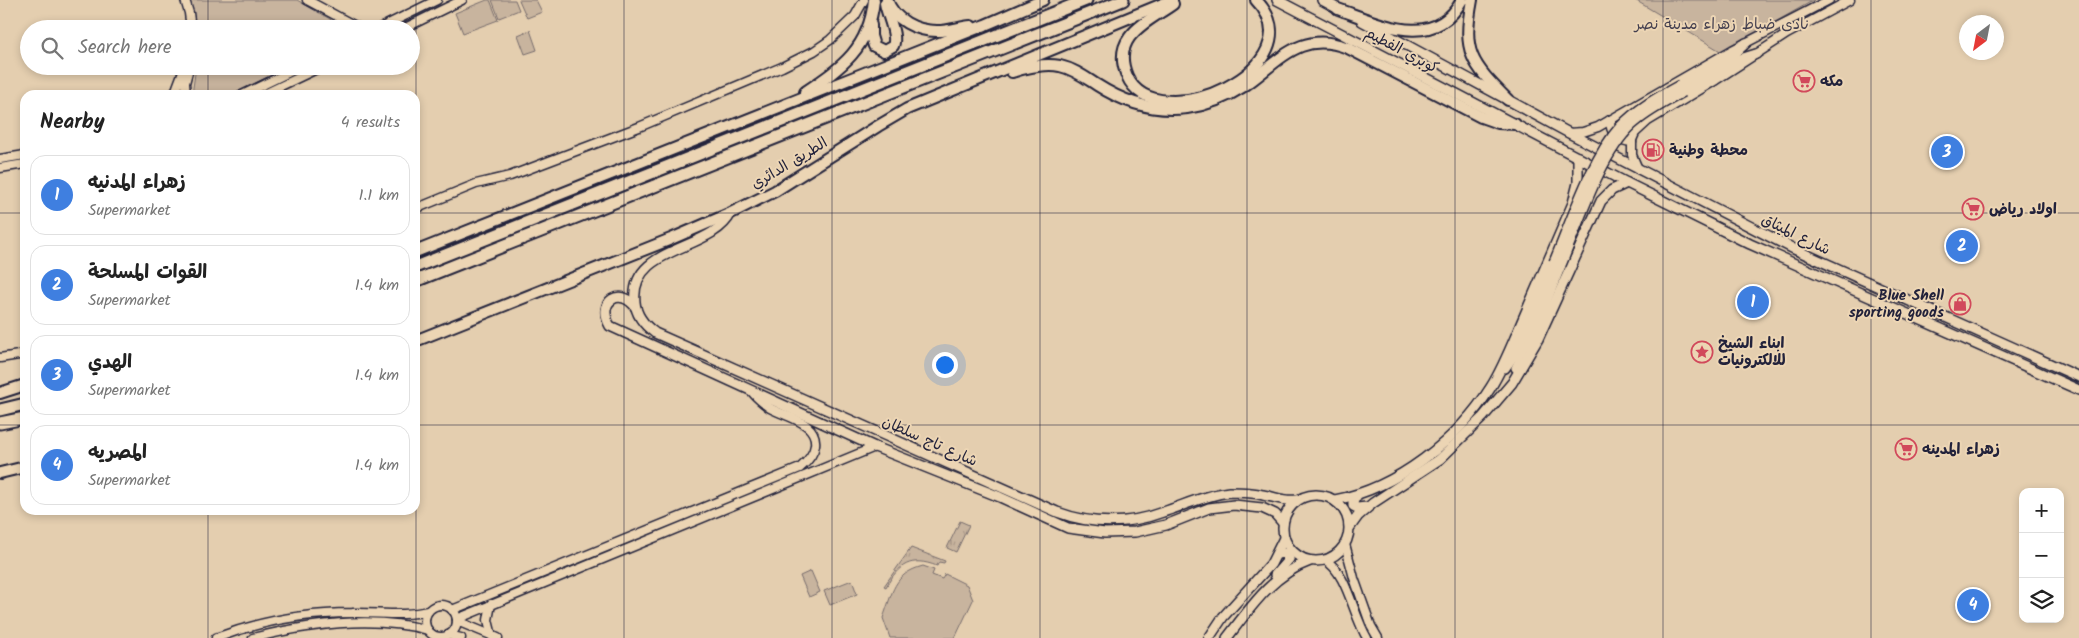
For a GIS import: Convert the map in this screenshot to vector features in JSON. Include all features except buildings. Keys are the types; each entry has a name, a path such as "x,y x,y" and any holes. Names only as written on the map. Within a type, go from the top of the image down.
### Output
{"highway":[{"path":"874,0 871,36 874,46 884,51 889,49 895,41 887,13 886,0"},
{"path":"886,0 899,17 923,30 938,31 985,25"},
{"path":"420,250 985,25 1043,0"},
{"path":"420,265 1086,0"},
{"name":"الطريق الدائري","path":"420,279 1123,0"},
{"name":"الطريق الدائري","path":"420,339 671,239 731,213 775,191 892,117 967,84 1172,0"},
{"path":"1178,0 1135,30 1126,45 1124,54 1125,71 1140,92 1148,97 1165,100 1200,97 1232,84 1254,67 1268,48 1271,33 1268,18 1256,0"},
{"path":"1338,9 1394,28 1420,30 1428,29 1442,22 1454,12 1462,0"},
{"path":"1472,0 1467,33 1471,56 1480,72 1508,100"},
{"path":"789,103 844,64 858,48 871,22"},
{"path":"967,84 983,82 1035,66 1052,65 1068,68 1111,94 1132,103 1156,108 1179,109 1222,98 1245,85 1292,50 1308,44 1326,42 1348,48 1481,118 1498,123 1515,124"},
{"path":"0,393 20,387"},
{"path":"0,410 20,405"},
{"path":"0,424 20,419"},
{"path":"0,473 20,469"}],"main road":[{"name":"كوبري الفطيم","path":"1277,0 1515,124"},
{"name":"كوبري الفطيم","path":"1322,0 1508,100"},
{"path":"1335,500 1357,495 1406,470 1438,447 1474,411 1518,349 1600,172 1614,146 1640,118 1681,88 1731,57 1746,43"},
{"path":"1681,88 1738,60 1756,54"},
{"name":"شارع الميثاق","path":"1508,100 1638,169 1812,257 2079,377"},
{"name":"شارع الميثاق","path":"1515,124 1627,183 1785,261 1915,316 2079,390"},
{"path":"1498,376 1573,204 1576,190 1578,157"},
{"path":"1350,527 1368,507 1440,460 1483,417 1512,383 1538,339 1601,202 1612,190 1627,183"},
{"path":"1576,190 1591,189 1599,195 1601,202"},
{"path":"636,309 635,293 639,278 646,270 663,254 714,232 724,224 731,213"},
{"path":"1512,383 1515,370 1530,341 1557,264"},
{"name":"شارع تاج سلطان","path":"1283,523 1273,513 1256,506 1226,505 1209,508 1166,525 1145,530 1114,533 1086,532 1060,525 1000,497 875,447 610,326 605,316 605,309 612,299 617,297 626,299 636,309 643,323 655,333 1072,517 1099,522 1131,521 1161,513 1206,496 1223,493 1256,493 1278,499 1297,500"},
{"path":"1209,638 1223,618 1268,568 1277,554 1284,538 1283,523 1288,510 1297,500 1316,494 1335,500 1346,512 1350,527 1346,544 1337,554 1325,560 1310,561 1285,573 1266,591 1227,638"},
{"path":"1357,495 1353,502 1354,506 1357,508 1368,507"},
{"path":"1273,513 1281,510 1282,504 1278,499"},
{"path":"1284,538 1294,553 1310,561"},
{"path":"1266,591 1275,575 1288,560 1286,554 1282,552 1277,554"}],"street":[{"path":"185,0 190,20"},
{"path":"307,0 344,20"},
{"path":"397,20 437,0"},
{"path":"420,20 462,0"},
{"path":"420,211 486,183 639,127 814,51 847,26 864,0"},
{"path":"1569,132 1588,131 1610,120 1678,80 1829,0"},
{"path":"1638,169 1632,155 1632,142 1635,133 1648,121 1787,34 1849,0"},
{"path":"418,10 423,19"},
{"path":"176,90 182,75"},
{"path":"186,90 187,75"},
{"path":"252,90 283,75"},
{"path":"273,90 304,75"},
{"path":"1610,120 1610,128 1616,137 1625,142 1632,142"},
{"path":"0,159 20,156"},
{"path":"0,168 20,165"},
{"path":"420,207 476,184 486,183"},
{"path":"0,358 20,355"},
{"path":"452,610 800,468 809,460 814,449 813,433 804,424 767,405 749,389"},
{"path":"448,636 454,630 457,620 491,604 875,447"},
{"path":"1346,544 1358,588 1371,626 1378,638"},
{"path":"1325,560 1338,570 1367,638"},
{"path":"1347,592 1358,588"},
{"path":"491,604 488,620 495,637"},
{"path":"216,638 265,623 308,615 355,612 409,615 428,611 439,605 446,606 452,610 457,620 495,637"},
{"path":"428,611 425,620 428,630"},
{"path":"254,638 302,629 359,623 405,624 428,630 435,636 461,638"}],"green space":[{"path":"190,0 297,0 331,20 193,20"},
{"path":"490,0 498,20 463,33 455,13"},
{"path":"492,0 515,0 519,10 499,18"},
{"path":"519,0 536,0 542,12 527,18"},
{"name":"نادى ضباط زهراء مدينة نصر","path":"1635,0 1814,0 1722,52"},
{"path":"530,30 537,50 525,54 518,35"},
{"path":"195,75 272,75 241,90 193,90"},
{"path":"960,521 969,525 956,552 947,548"},
{"path":"911,548 945,561 944,563 939,562 937,566 920,562 907,564 896,573 886,587 884,586"},
{"path":"923,566 934,570 932,575 942,579 945,574 967,585 973,600 955,638 890,638 883,618 895,585 913,569"},
{"path":"811,571 820,592 809,597 800,576"},
{"path":"852,580 857,594 830,605 824,591"}],"place":[{"name":"مكه","path":"1804,81"},
{"name":"محطة وطنية","path":"1653,150"},
{"name":"الهدي","path":"1947,152"},
{"name":"اولاد رياض","path":"1973,209"},
{"name":"القوات المسلحة","path":"1962,246"},
{"name":"زهراء المدنيه","path":"1753,302"},
{"name":"Blue Shell sporting goods","path":"1960,304"},
{"name":"ابناء الشيخ للالكترونيات","path":"1702,352"},
{"name":"زهراء المدينه","path":"1906,449"},
{"name":"المصريه","path":"1973,605"}]}
